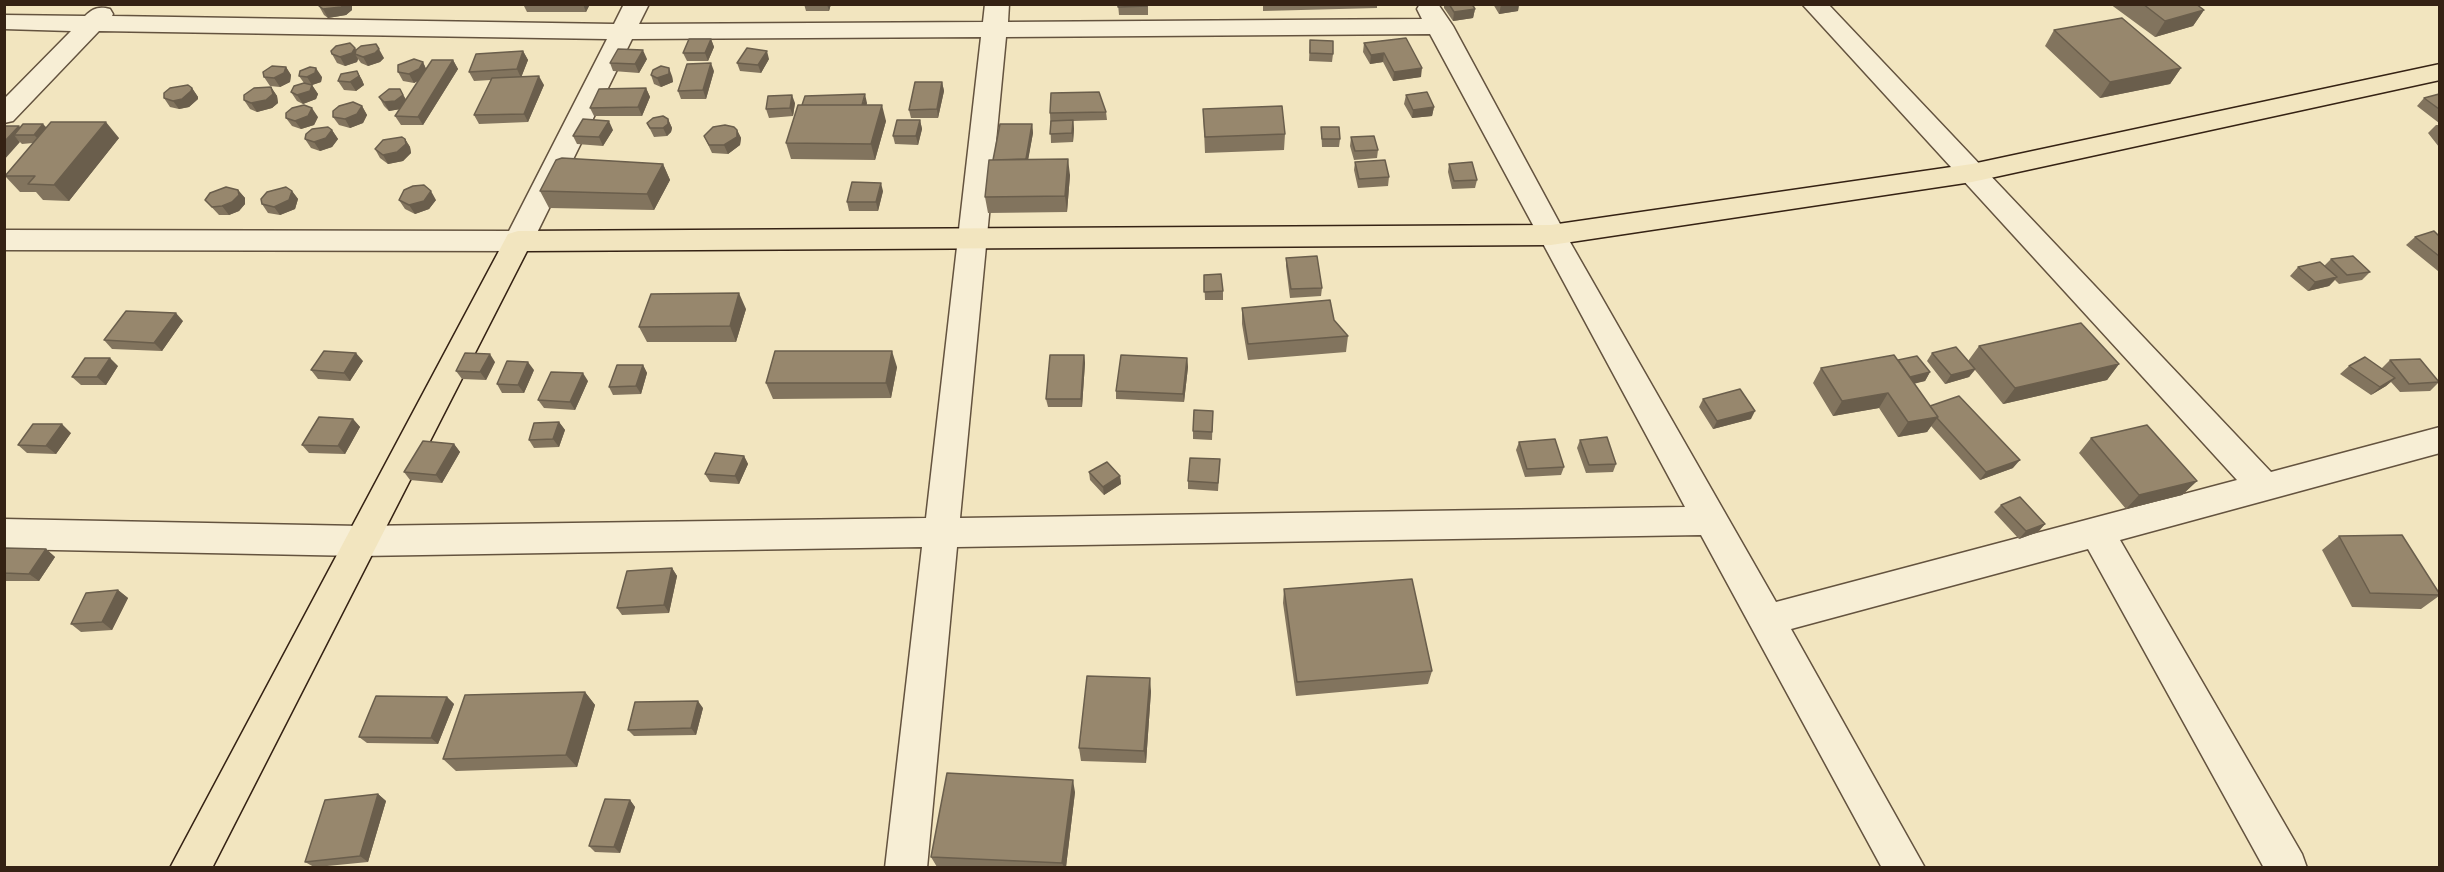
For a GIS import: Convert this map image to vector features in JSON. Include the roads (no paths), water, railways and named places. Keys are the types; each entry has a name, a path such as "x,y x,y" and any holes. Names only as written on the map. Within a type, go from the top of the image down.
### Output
{"main road":[{"path":"190,867 518,241 1551,235 1972,173 2439,72"}],"street":[{"path":"4,115 110,4"},
{"path":"4,240 518,241 637,4"},
{"path":"1814,4 2264,487"},
{"path":"4,22 623,32 996,17 1433,15 1551,235 1905,867"},
{"path":"906,867 996,17"},
{"path":"1767,620 2439,440"},
{"path":"4,534 360,542 1712,521"},
{"path":"2097,532 2287,867"}]}
